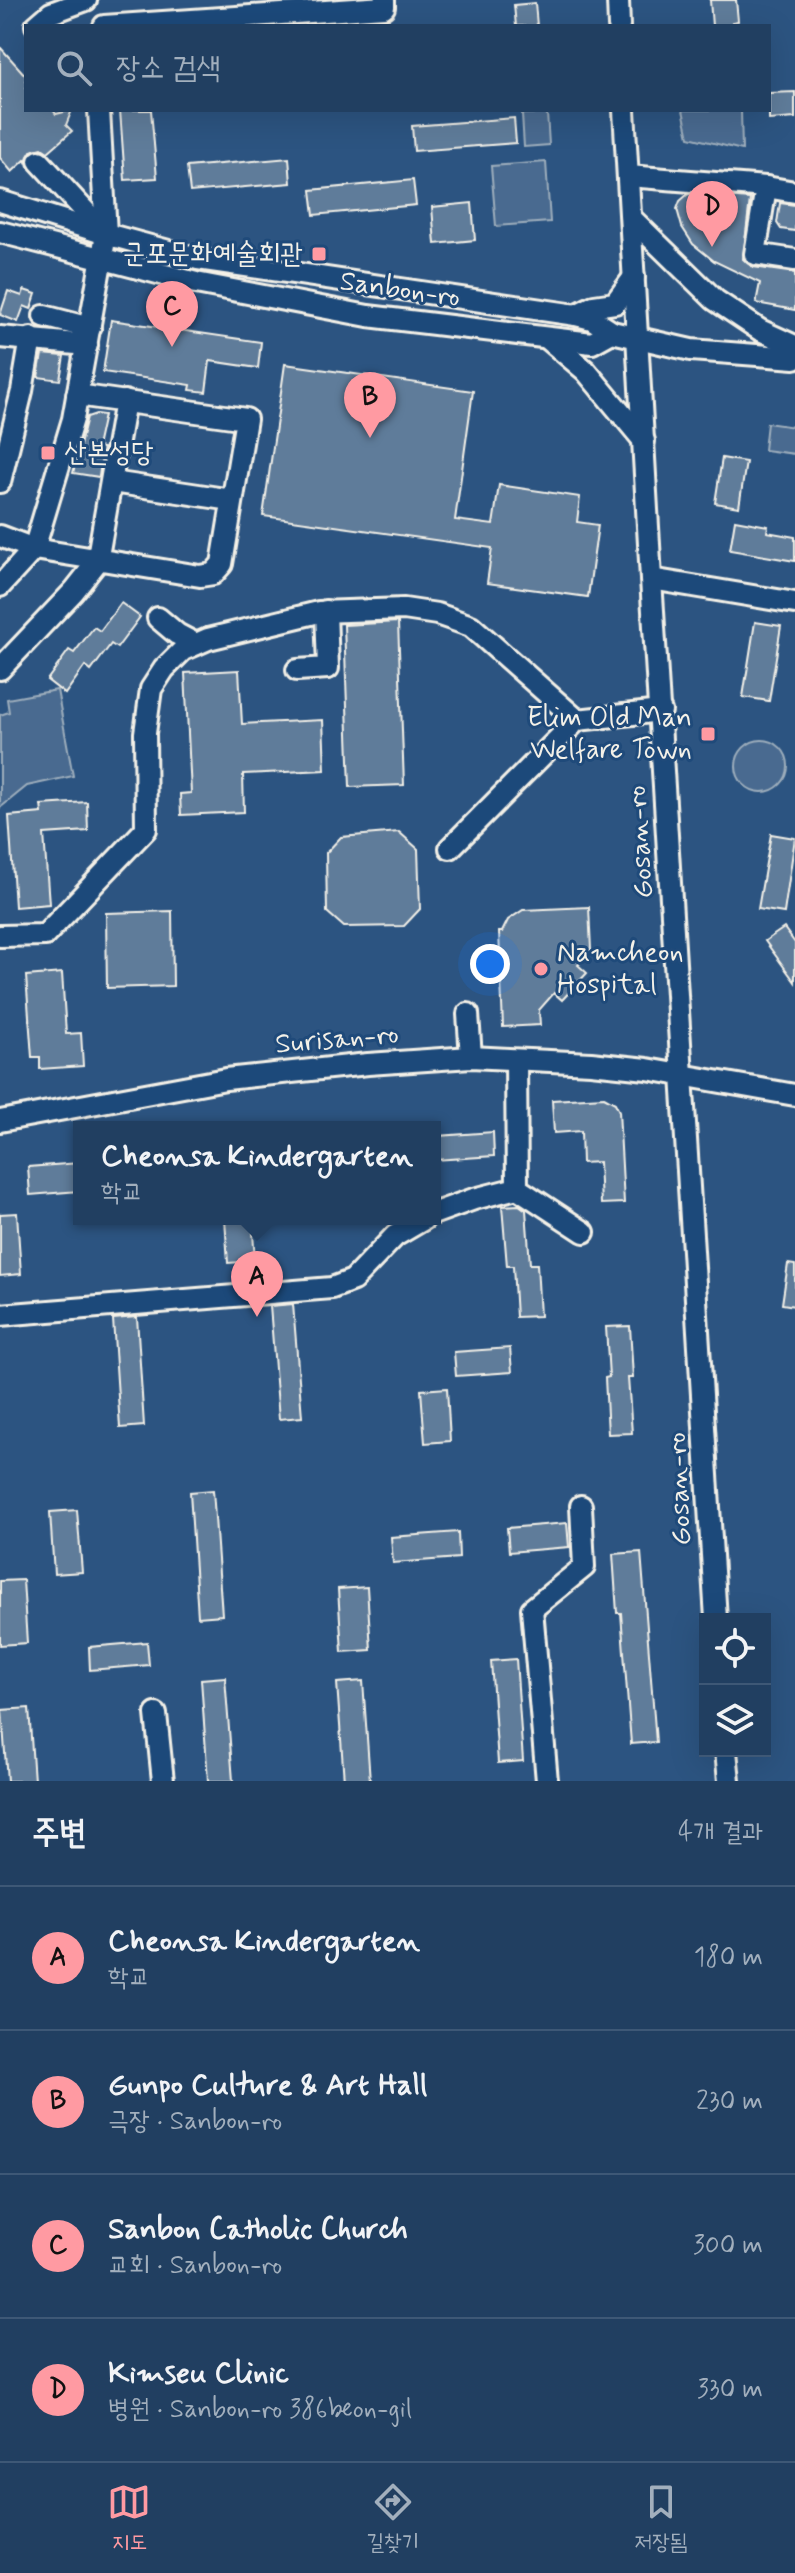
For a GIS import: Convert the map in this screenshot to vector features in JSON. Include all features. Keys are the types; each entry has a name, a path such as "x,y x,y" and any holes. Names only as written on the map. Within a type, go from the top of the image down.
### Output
{"street":[{"path":"38,24 51,13 87,0 92,24"},
{"path":"133,24 384,7 384,0"},
{"path":"618,0 619,24"},
{"path":"0,586 34,549 57,479 77,395 106,234 99,112"},
{"name":"Gosan-ro","path":"624,112 716,1613"},
{"path":"39,161 106,234"},
{"path":"628,176 795,192"},
{"path":"766,187 755,254 795,260"},
{"path":"0,201 198,259 576,315 592,319 612,332"},
{"path":"631,218 715,300 760,330 795,346"},
{"name":"Sanbon-ro","path":"0,232 196,283 368,316 592,343 612,332 691,350 795,358"},
{"path":"576,315 594,306 615,303 634,277"},
{"path":"44,316 88,337"},
{"path":"0,337 88,337"},
{"path":"0,482 31,338"},
{"path":"547,338 586,371 644,441"},
{"path":"0,536 34,549 97,562 200,576 213,574 222,564 246,419 77,395"},
{"path":"0,669 74,591 97,562 125,401"},
{"path":"112,482 232,500"},
{"path":"651,579 795,603"},
{"path":"0,936 45,935 146,829 145,733 151,689 183,650 208,639 326,611 404,609 437,614 471,626 577,720"},
{"path":"297,670 328,668 326,611"},
{"path":"158,618 177,634 196,644"},
{"path":"450,848 577,720 661,711"},
{"path":"468,1014 471,1057"},
{"name":"Surisan-ro","path":"0,1121 226,1079 471,1057 591,1063 683,1074 795,1095"},
{"path":"516,1060 517,1188"},
{"path":"441,1211 517,1188 584,1232"},
{"path":"0,1315 332,1288 353,1280 395,1236 414,1225"},
{"path":"547,1781 532,1609 584,1567 581,1506"},
{"path":"156,1714 163,1781"},
{"path":"727,1757 729,1781"}],"shaded area":[{"path":"683,112 741,112 742,150 689,137"},
{"path":"547,113 549,145 524,147 522,114"},
{"path":"546,162 550,222 496,226 491,166"},
{"path":"767,423 795,427 795,454 764,450"},
{"path":"57,690 73,776 27,786 0,808 0,715 9,712 7,699"},
{"path":"762,740 781,747 788,766 781,785 762,792 743,785 736,766 743,747"}],"building":[{"path":"710,0 736,0 738,21 712,24"},
{"path":"535,3 537,24 516,24 514,5"},
{"path":"0,47 24,74 24,112 71,112 66,125 72,131 48,152 42,148 31,151 26,162 12,172 0,158"},
{"path":"795,92 795,118 769,120 771,93"},
{"path":"120,112 151,112 157,178 125,180"},
{"path":"514,118 516,143 414,151 412,126"},
{"path":"289,158 291,183 190,192 187,167"},
{"path":"413,180 416,205 314,215 311,190"},
{"path":"688,194 750,199 743,259 753,267 795,273 795,310 756,303 760,283 714,261 693,244 682,227 677,209"},
{"path":"472,203 475,240 435,244 432,207"},
{"path":"780,203 795,205 795,231 781,229 777,223"},
{"path":"24,290 36,294 31,309 24,306 18,322 0,315 8,291 22,296"},
{"path":"111,320 261,342 258,368 210,361 206,392 190,390 191,385 103,372"},
{"path":"42,354 64,356 60,380 38,377"},
{"path":"285,364 473,391 455,520 493,525 499,485 580,497 577,522 598,525 588,597 487,583 492,548 263,516"},
{"path":"104,415 97,447 103,448 99,477 73,473 87,417"},
{"path":"722,458 746,462 739,507 715,503"},
{"path":"735,520 768,526 767,532 795,537 795,561 730,550"},
{"path":"121,603 140,617 117,648 111,644 91,671 85,666 65,694 47,680 69,650 74,653 94,627 100,631"},
{"path":"398,622 404,785 350,787 344,625"},
{"path":"755,622 781,626 769,701 743,697"},
{"path":"239,670 242,724 323,720 325,770 243,774 244,812 181,815 180,794 191,793 185,673"},
{"path":"87,802 88,831 44,834 49,904 15,907 9,816 42,813 41,805"},
{"path":"399,832 418,849 420,909 404,926 344,927 327,912 326,853 341,837"},
{"path":"771,834 795,838 784,913 758,909"},
{"name":"Namcheon Hospital","path":"589,907 591,950 578,965 587,973 562,1000 554,993 539,1010 540,1025 503,1027 499,932 508,920 523,910"},
{"path":"172,911 173,986 107,988 106,913"},
{"path":"784,928 795,943 795,982 765,941"},
{"path":"62,973 66,1034 81,1033 83,1066 40,1069 40,1057 32,1057 26,976"},
{"path":"604,1097 615,1103 619,1111 624,1203 601,1204 599,1162 582,1163 581,1131 554,1133 552,1100"},
{"path":"493,1132 494,1156 441,1160 441,1136"},
{"path":"73,1163 73,1191 30,1195 28,1167"},
{"path":"519,1205 526,1210 530,1264 537,1264 540,1316 516,1317 513,1266 507,1266 502,1206"},
{"path":"17,1213 21,1274 0,1276 0,1214"},
{"path":"225,1225 252,1225 255,1261 228,1263"},
{"path":"788,1264 795,1265 795,1306 782,1304"},
{"path":"293,1304 302,1417 279,1419 270,1306"},
{"path":"137,1317 144,1426 120,1428 113,1319"},
{"path":"630,1326 633,1378 628,1378 632,1433 608,1434 606,1327"},
{"path":"510,1348 512,1372 456,1376 454,1352"},
{"path":"447,1388 450,1441 425,1443 421,1390"},
{"path":"213,1490 222,1615 198,1617 190,1492"},
{"path":"77,1510 82,1572 54,1574 50,1512"},
{"path":"567,1523 569,1547 509,1552 507,1528"},
{"path":"458,1532 459,1558 393,1563 391,1537"},
{"path":"641,1552 656,1742 631,1744 613,1554"},
{"path":"23,1580 27,1643 0,1645 0,1581"},
{"path":"367,1587 371,1650 342,1652 338,1589"},
{"path":"147,1642 149,1665 90,1670 89,1647"},
{"path":"516,1659 523,1761 498,1763 491,1661"},
{"path":"225,1677 233,1781 208,1781 201,1679"},
{"path":"363,1681 370,1781 344,1781 337,1683"},
{"path":"29,1708 34,1781 7,1781 2,1710"}],"place":[{"name":"Kimseu Clinic","path":"712,247"},
{"name":"군포문화예술회관","path":"319,254"},
{"name":"Sanbon Catholic Church","path":"172,347"},
{"name":"Gunpo Culture & Art Hall","path":"370,438"},
{"name":"산본성당","path":"48,453"},
{"name":"Elim Old Man Welfare Town","path":"708,734"},
{"name":"Namcheon Hospital","path":"541,969"},
{"name":"Cheonsa Kindergarten","path":"257,1317"}]}
